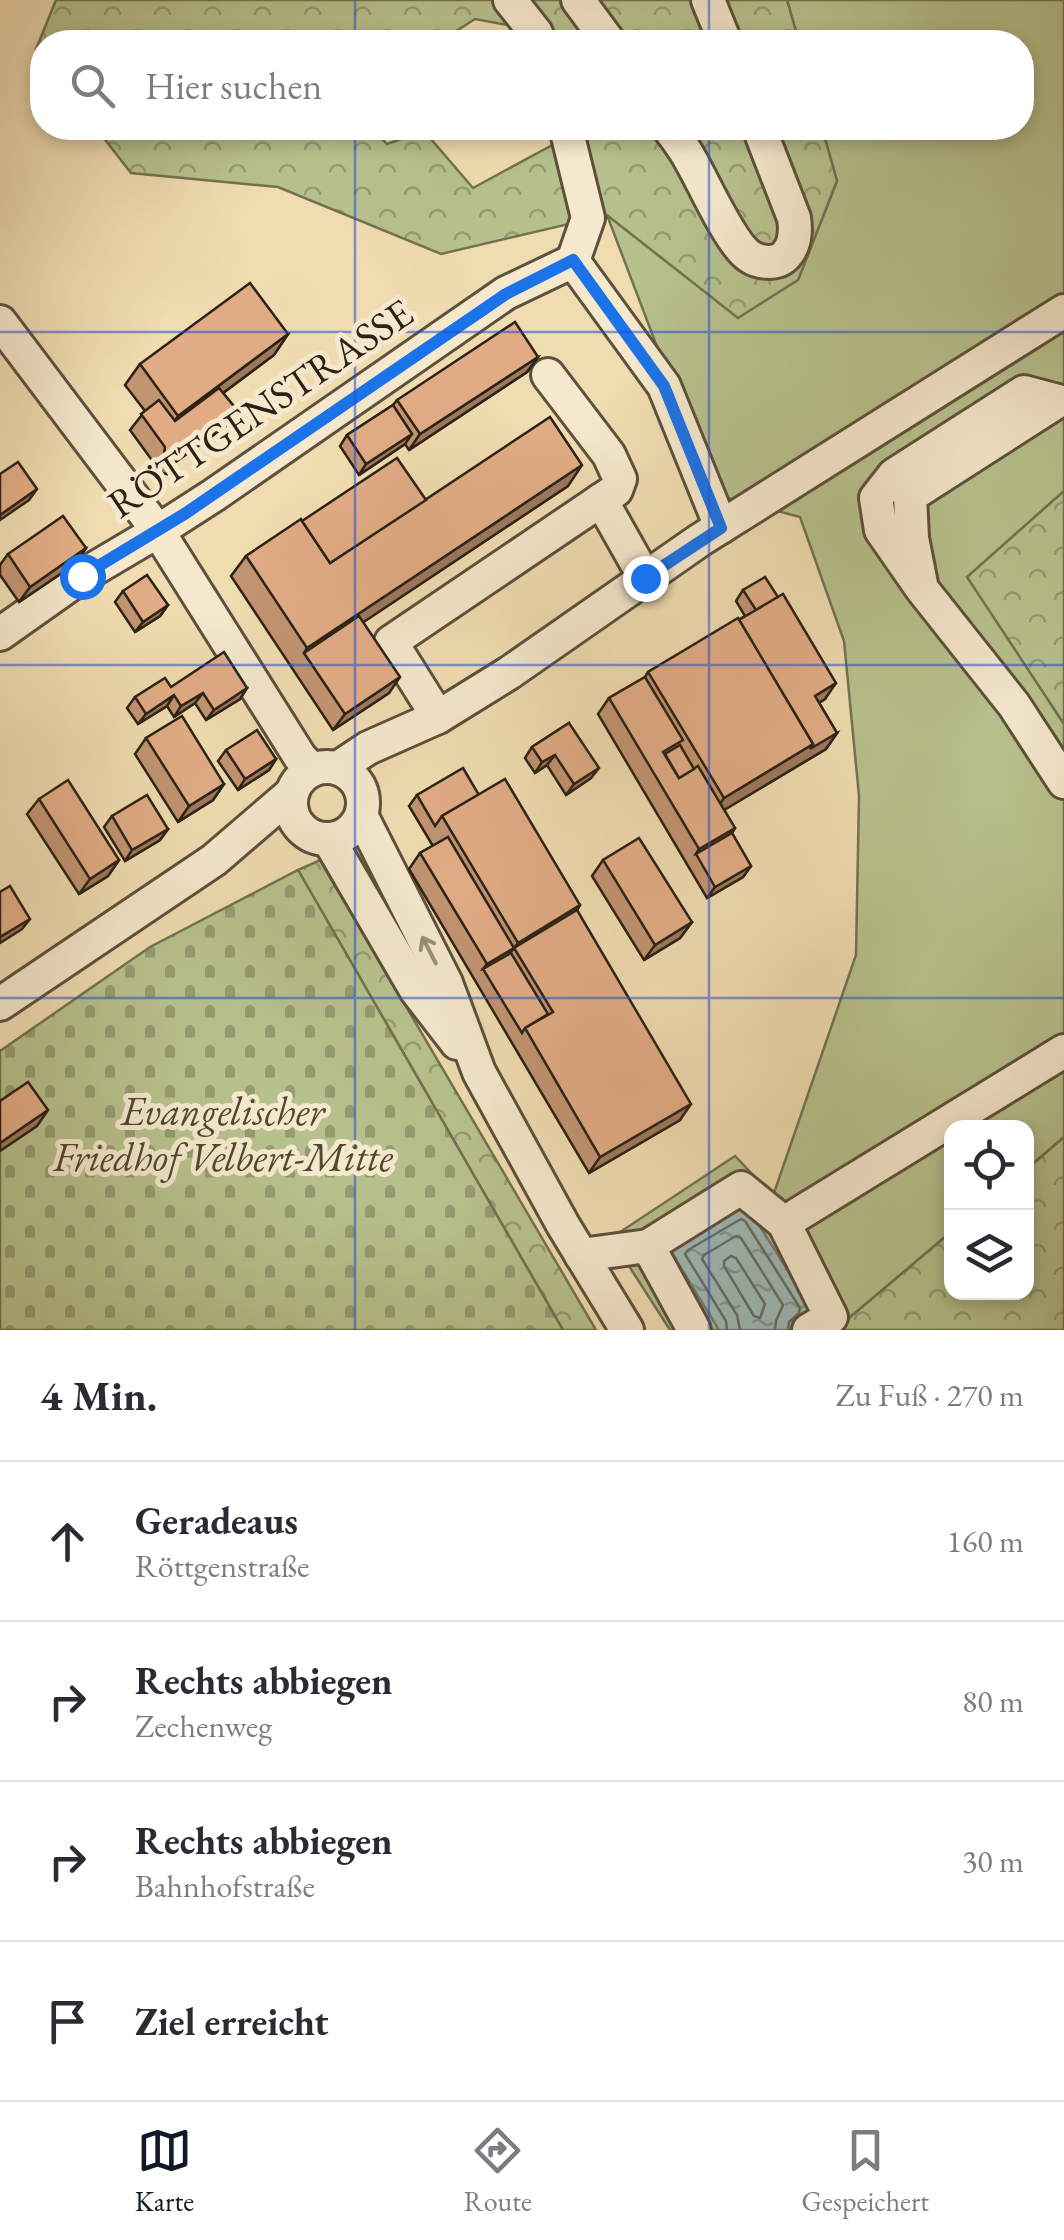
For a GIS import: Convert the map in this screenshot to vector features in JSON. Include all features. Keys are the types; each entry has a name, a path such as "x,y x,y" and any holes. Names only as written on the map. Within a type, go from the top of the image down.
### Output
{"street":[{"path":"510,0 534,30"},
{"path":"578,0 600,30"},
{"path":"708,0 720,30"},
{"path":"569,140 588,218 573,260 664,386 710,534"},
{"path":"677,140 722,220 747,255 762,262 777,262 794,242 796,230 764,140"},
{"name":"RÖTTGENSTRASSE","path":"0,634 82,576 158,532 506,294 573,260"},
{"path":"627,1330 479,1072 416,990 314,834 291,809 333,786 382,768 438,717 509,674 710,534 1064,310"},
{"path":"0,322 158,532 294,747 333,786 446,983 479,1072"},
{"path":"438,717 391,642 602,500 616,490 620,479 609,455 548,375"},
{"path":"922,589 912,538 910,496 1058,401 1024,392 894,475 876,498 881,530 922,589 1014,705 1064,782"},
{"path":"602,500 645,578"},
{"path":"214,860 314,834 348,834 333,786"},
{"path":"0,1004 214,860 333,786"},
{"path":"784,1223 1064,1051"},
{"path":"581,1254 648,1246 742,1188 784,1223 831,1316 809,1330"},
{"path":"648,1246 694,1330"}],"green space":[{"path":"56,0 787,0 796,30 519,30 475,19 458,30 44,30"},
{"path":"787,0 1064,0 1064,491 968,577 1064,724 1064,1137 1034,1163 1034,1120 944,1120 944,1238 835,1330 670,1330 611,1238 735,1156 773,1196 856,955 859,796 844,641 800,517 713,494 607,215 738,317 798,280 837,181 825,140 1034,140 1034,30 796,30"},
{"path":"105,140 383,140 387,144 432,140 473,188 556,143 555,140 825,140 837,181 798,280 738,318 607,215 441,254 278,187 131,173"},
{"path":"1064,491 1064,724 967,577"},
{"path":"320,860 596,1330 563,1330 298,870"},
{"name":"Evangelischer Friedhof Velbert-Mitte","path":"298,870 563,1330 0,1330 0,1051 150,947"},
{"path":"1064,1137 1064,1330 835,1330 944,1238 944,1300 1034,1300 1034,1163"}],"water":[{"path":"745,1203 816,1315 791,1330 719,1330 670,1250"}],"building":[{"path":"250,283 288,334 178,416 140,364"},
{"path":"515,322 538,357 420,434 397,400"},
{"path":"219,388 237,410 180,452 178,458 164,455 165,447 141,414 159,400 175,421"},
{"path":"393,405 412,434 366,464 347,435"},
{"path":"550,417 582,465 307,648 246,556 301,519 330,563"},
{"path":"397,458 426,500 330,563 302,521"},
{"path":"18,462 37,489 0,515 0,474"},
{"path":"63,516 86,548 30,587 8,554"},
{"path":"147,575 168,605 143,622 123,591"},
{"path":"765,577 778,597 756,610 743,590"},
{"path":"783,594 836,683 815,696 837,733 810,749 813,744 739,620"},
{"path":"359,616 400,677 345,714 304,653"},
{"path":"738,618 813,744 724,798 648,672"},
{"path":"224,652 247,688 214,710 203,693 181,706 174,695 146,714 135,697 165,678 171,687"},
{"path":"645,677 683,740 663,752 679,778 698,766 735,828 699,849 609,698"},
{"path":"182,716 224,784 189,806 146,738"},
{"path":"569,723 599,768 574,784 555,755 542,762 532,747"},
{"path":"257,730 276,759 245,779 226,750"},
{"path":"680,745 694,769 679,778 665,754"},
{"path":"463,768 479,795 442,816 435,826 417,795"},
{"path":"505,779 580,905 518,943 442,816"},
{"path":"68,780 119,860 90,879 39,799"},
{"path":"147,795 168,829 132,850 112,816"},
{"path":"732,833 751,866 715,887 696,854"},
{"path":"448,837 514,948 487,964 420,853"},
{"path":"639,838 692,922 655,945 603,860"},
{"path":"10,886 30,919 0,937 0,892"},
{"path":"577,910 691,1104 600,1157 525,1028 553,1012 514,948"},
{"path":"511,953 548,1014 522,1033 483,969"},
{"path":"28,1082 48,1110 0,1143 0,1101"}],"route":[{"path":"82,576 158,532 506,294 573,260 664,386 721,528 645,578"}]}
